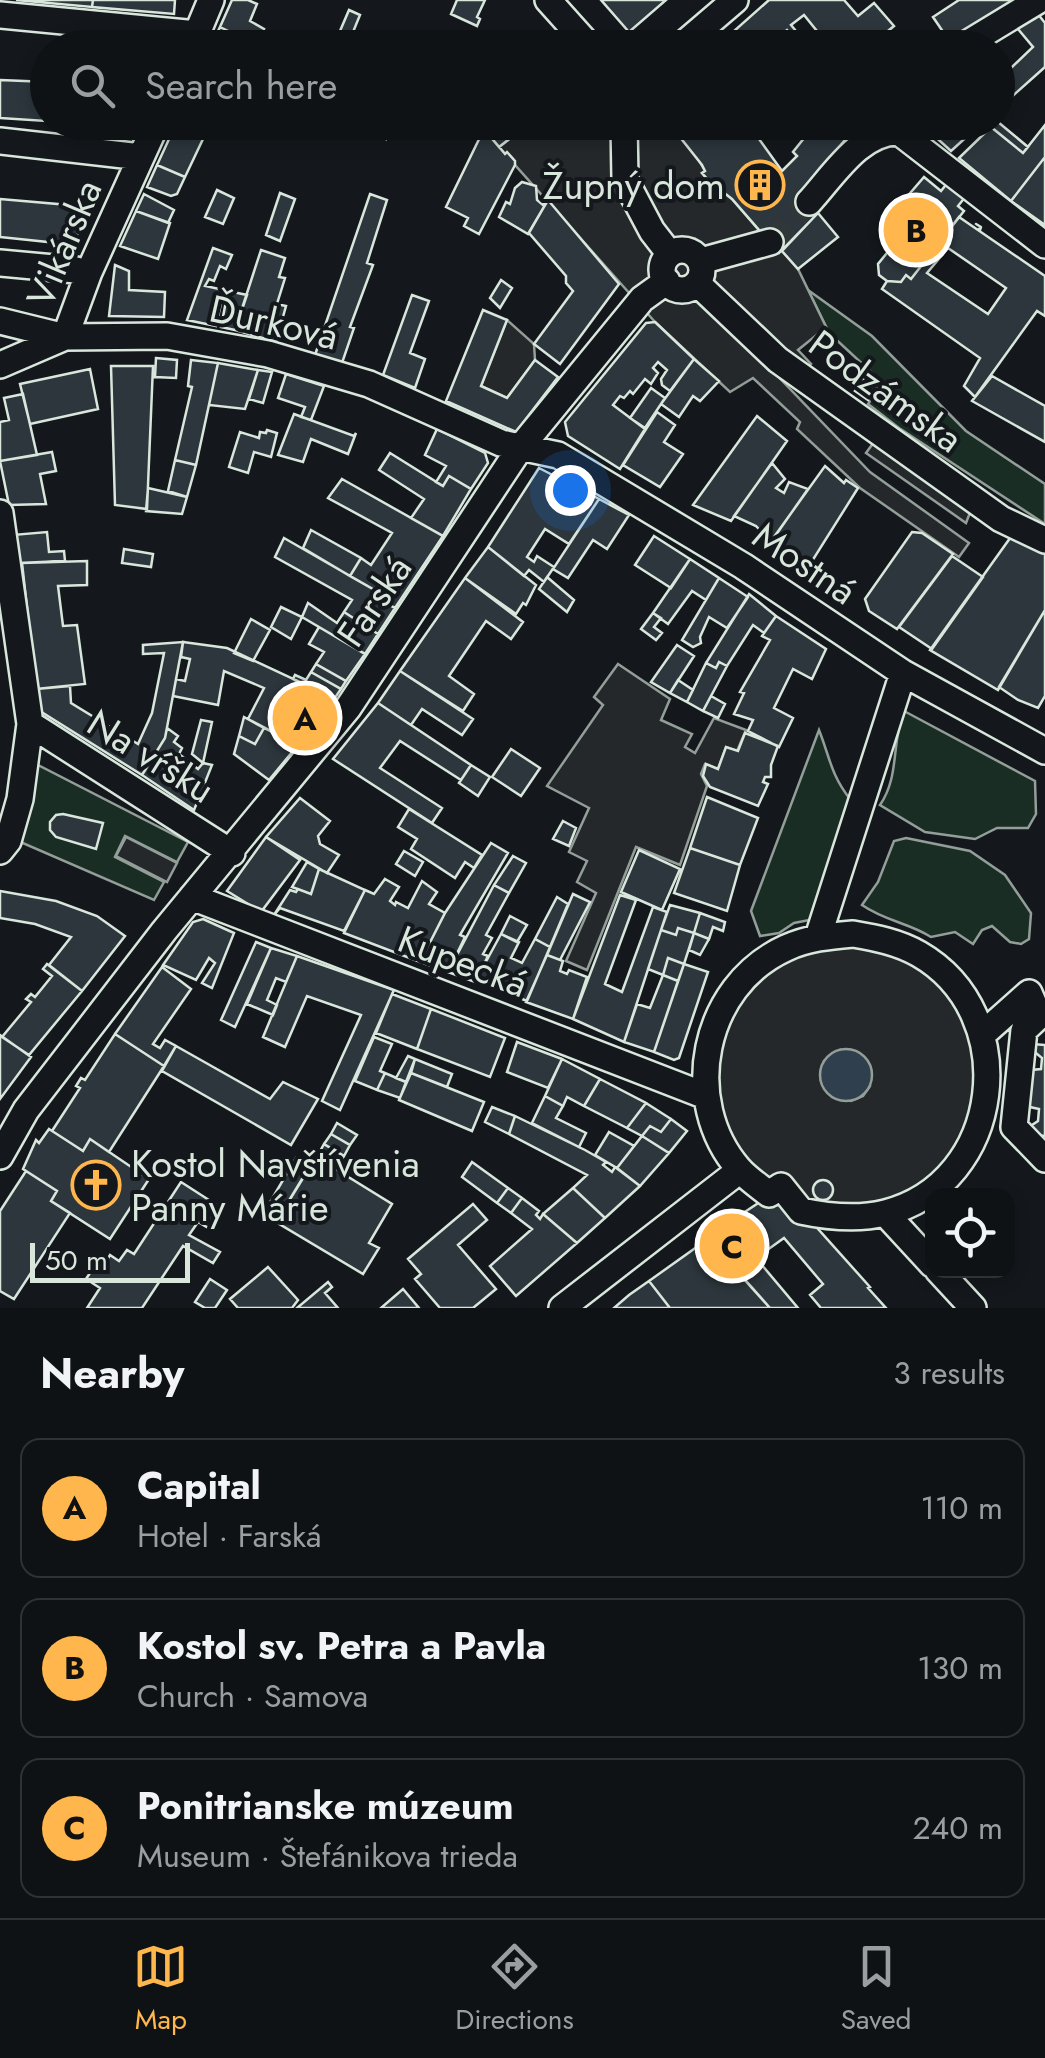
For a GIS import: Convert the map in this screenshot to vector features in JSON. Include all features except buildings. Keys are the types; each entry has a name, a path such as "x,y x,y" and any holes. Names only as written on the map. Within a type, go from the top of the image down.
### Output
{"street":[{"path":"198,30 210,0"},
{"path":"548,0 575,30"},
{"path":"700,30 735,0"},
{"path":"990,30 1040,0"},
{"path":"0,16 109,30"},
{"name":"Vikárska","path":"65,337 89,272 149,140"},
{"path":"624,140 625,180 670,254"},
{"path":"808,202 869,140"},
{"path":"912,140 1045,246"},
{"path":"0,141 141,157"},
{"path":"699,273 690,252 670,254 662,264 672,288 681,292 699,273 770,242"},
{"path":"0,263 76,270"},
{"name":"Podzámska","path":"699,273 778,360 1001,519 1045,540"},
{"name":"Farská","path":"0,1156 26,1110 192,897 348,708 520,448 642,299 668,280"},
{"path":"0,321 65,337"},
{"name":"Ďurková","path":"0,357 1,365 65,337 167,336 268,354 369,384 500,443 520,448"},
{"name":"Mostná","path":"520,448 555,454 656,511 903,673 1045,752"},
{"path":"0,514 30,724 20,798 8,841 0,851"},
{"path":"818,937 903,673"},
{"name":"Na vŕšku","path":"30,724 232,852"},
{"name":"Kupecká","path":"192,897 706,1096"},
{"path":"853,934 887,940 919,954 947,975 968,1002 983,1034 988,1090 983,1118 972,1144 936,1188 885,1213 846,1218 801,1211 781,1186 769,1194 740,1170 718,1135 706,1096 705,1060 714,1026 730,994 754,968 784,948 818,937 853,934"},
{"path":"983,1034 1029,993 1040,1016 1024,1030 1014,1127"},
{"path":"988,1120 1014,1127 1045,1158"},
{"path":"562,1308 740,1170"},
{"path":"885,1213 925,1256"},
{"path":"945,1278 972,1308"}],"green space":[{"path":"808,290 872,336 966,431 1045,484 1045,524 868,404 883,383 829,333"},
{"path":"904,711 1035,781 1036,814 1028,828 997,828 975,839 925,832 880,805 890,783"},
{"path":"819,730 835,774 850,799 820,918 760,936 751,911"},
{"path":"34,763 188,842 177,862 125,836 115,857 164,882 154,900 18,841"},
{"path":"906,838 970,851 1005,875 1031,913 1029,939 1021,944 1010,942 992,926 982,930 973,944 955,932 931,937 862,905 878,882 894,841"}],"shaded area":[{"path":"508,140 682,140 716,190 725,191 798,269 829,333 824,337 819,333 798,350 811,364 799,374 770,368 870,472 969,543 959,557 860,488 797,429 800,422 753,378 730,392 655,322 499,147"},
{"path":"507,320 534,344 535,360 507,398 481,386"},
{"path":"874,442 971,510 966,523 866,453"},
{"path":"618,664 670,699 661,720 692,734 685,747 695,753 714,718 746,730 737,751 726,747 718,769 705,764 701,774 707,786 680,865 636,847 587,970 566,961 596,893 577,882 587,861 569,852 589,808 547,786 603,705 594,697"},
{"path":"126,837 177,863 167,882 116,856"},
{"path":"818,937 919,954 983,1034 972,1144 885,1213 769,1194 706,1096 730,994","holes":["840,1050 870,1086 863,1096 851,1101 832,1097 821,1081 824,1061"]}],"water":[{"path":"846,1049 864,1057 872,1075 864,1093 846,1101 828,1093 820,1075 828,1057"}],"tunnel":[{"path":"770,242 809,202"}],"fence":[{"path":"976,224 981,227 980,230 975,227 976,224"}],"place":[{"name":"Župný dom","path":"760,185"},
{"name":"Kostol sv. Petra a Pavla","path":"916,230"},
{"name":"Capital","path":"305,718"},
{"name":"Kostol Navštívenia Panny Márie","path":"96,1185"},
{"name":"Ponitrianske múzeum","path":"732,1246"}]}
